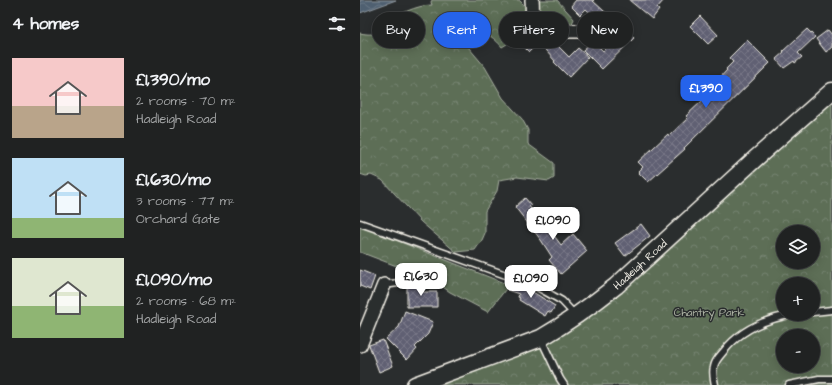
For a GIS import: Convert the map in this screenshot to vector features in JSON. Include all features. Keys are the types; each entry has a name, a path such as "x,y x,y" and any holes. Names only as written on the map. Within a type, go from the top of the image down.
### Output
{"street":[{"path":"532,0 533,12"},
{"name":"Hadleigh Road","path":"415,385 540,338 576,316 616,286 754,159 832,91"},
{"path":"360,345 384,285"}],"lane":[{"path":"360,222 534,285 562,301 576,316"},
{"path":"384,285 398,283"},
{"path":"820,311 832,310"},
{"path":"715,385 713,373 714,367 717,360 730,343 746,330 761,322 776,317"},
{"path":"540,338 564,385"},
{"path":"789,385 819,379 832,379"}],"green space":[{"path":"432,0 519,0 526,7 525,12 499,12 499,44 491,37 491,12 433,12 433,48 469,48 485,67 503,98 522,119 528,130 528,144 554,163 554,178 549,181 517,177 499,180 497,191 485,211 485,233 475,250 456,252 421,222 382,180 371,175 366,176 360,174 360,33 372,34 372,48 425,48 425,12 406,12 426,5 432,5"},
{"path":"539,0 557,0 568,12 540,12"},
{"path":"569,13 574,19 569,28"},
{"name":"Chantry Park","path":"832,102 832,385 423,385 528,351 616,297"},
{"path":"360,226 509,285 488,312 450,292 433,280 360,252"}],"water":[{"path":"360,0 396,0 360,13"}],"building":[{"path":"576,0 594,0 593,1 605,12 589,12 586,9 583,12 577,12 571,6"},
{"path":"629,0 664,0 657,8 659,10 652,19"},
{"path":"700,16 718,35 708,44 690,26"},
{"path":"807,29 815,37 798,53 802,57 795,63 794,61 784,68 776,59"},
{"path":"828,30 832,35 832,47 826,52 816,39"},
{"path":"747,40 770,63 684,148 685,149 648,182 638,172 643,167 638,162 668,134 669,136 688,118 686,116 720,84 717,81 733,62 729,58"},
{"path":"525,48 533,48 529,52"},
{"path":"543,48 560,48 569,57 578,48 588,57 569,77 554,62 555,61"},
{"path":"585,48 600,48 603,51 606,48 624,48 602,69 583,50"},
{"path":"525,198 531,205 529,206 550,234 552,233 561,245 573,234 587,251 561,274 549,260 552,257 541,240 515,207"},
{"path":"641,224 650,236 625,256 615,243"},
{"path":"360,270 375,276 370,290 360,286"},
{"path":"510,281 525,287 555,306 551,313 548,311 545,316 519,300 519,294 507,290"},
{"path":"407,285 422,285 422,292 437,292 437,307 407,307"},
{"path":"405,311 433,322 428,334 415,347 417,349 407,360 386,339 399,327"},
{"path":"383,340 393,366 379,372 369,345"}]}
